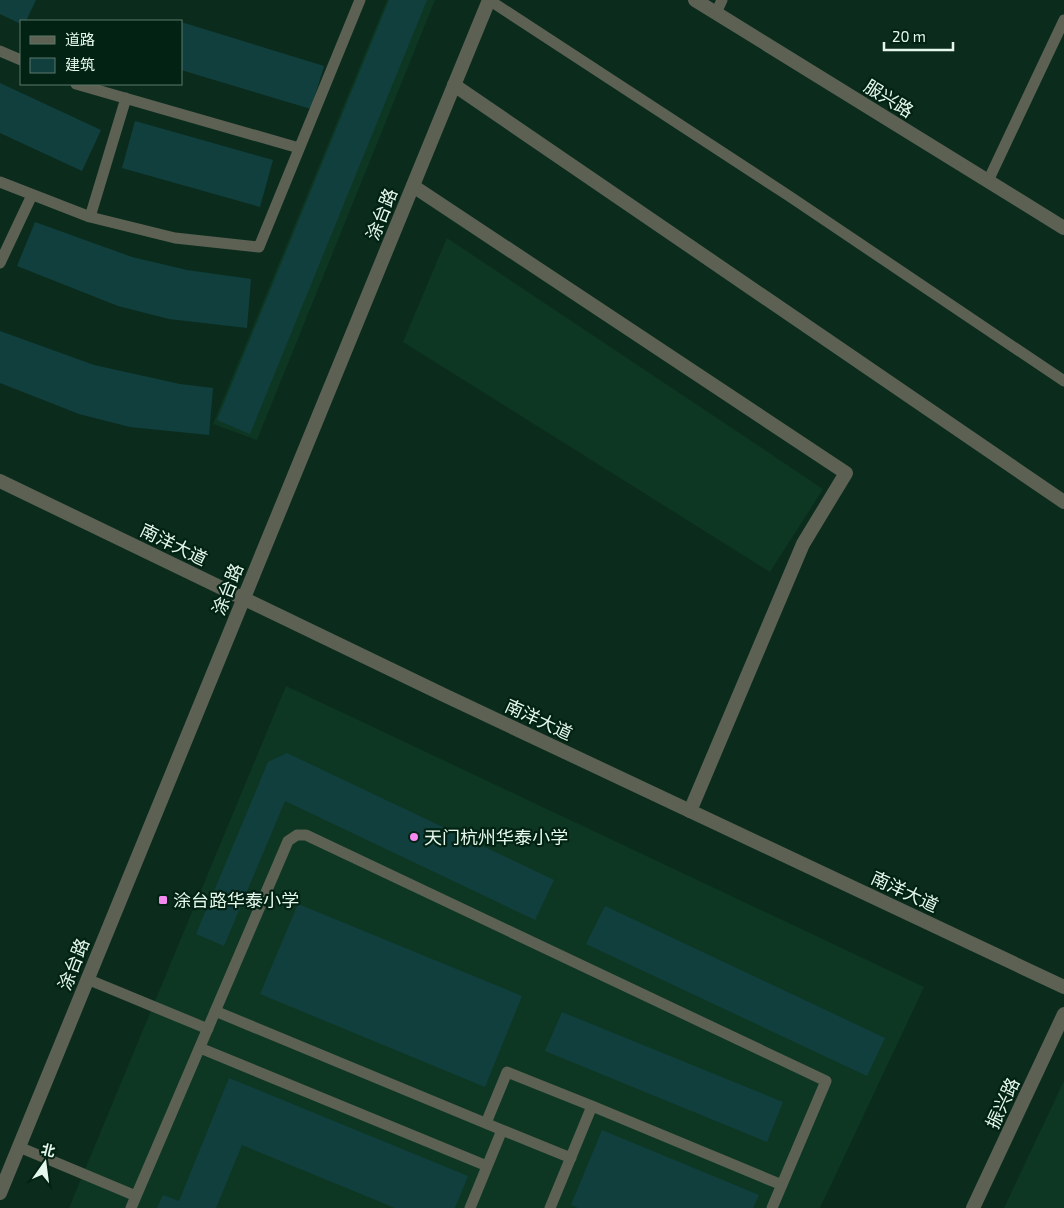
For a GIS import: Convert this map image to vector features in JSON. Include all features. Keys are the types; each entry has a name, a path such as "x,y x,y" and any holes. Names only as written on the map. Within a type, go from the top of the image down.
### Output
{"street":[{"name":"涂台路","path":"0,1193 489,0"},
{"name":"服兴路","path":"695,0 1064,228"},
{"path":"454,85 1064,502"},
{"path":"413,186 846,473 803,544 690,811"},
{"name":"南洋大道","path":"0,481 690,811 1064,987"},
{"name":"振兴路","path":"973,1208 1064,1014"}],"lane":[{"path":"0,182 90,217 175,238 259,247 360,0"},
{"path":"489,0 781,190 1064,381"},
{"path":"716,13 722,0"},
{"path":"988,181 1064,20"},
{"path":"0,51 20,60"},
{"path":"80,85 299,148"},
{"path":"90,217 126,98"},
{"path":"0,262 32,195"},
{"path":"131,1208 288,842 297,835 306,835 826,1081 772,1208"},
{"path":"87,980 208,1029"},
{"path":"215,1011 570,1158"},
{"path":"200,1048 487,1166"},
{"path":"486,1123 507,1072 782,1184"},
{"path":"550,1208 592,1106"},
{"path":"470,1208 502,1130"},
{"path":"19,1147 136,1196"}],"shaded area":[{"path":"387,0 435,0 257,440 213,424"},
{"path":"447,238 823,489 770,572 403,342"},
{"name":"天门杭州华泰小学","path":"286,686 924,987 820,1208 69,1208"},
{"path":"1064,1081 1064,1208 1004,1208"}],"building":[{"path":"0,0 36,0 26,20 20,20 20,24 0,14"},
{"path":"389,0 427,0 250,434 217,420"},
{"path":"182,22 324,66 311,109 182,70"},
{"path":"0,83 101,130 82,171 0,133"},
{"path":"135,121 273,160 260,207 122,168"},
{"path":"35,222 132,257 187,270 251,279 247,328 169,319 118,306 17,266"},
{"path":"0,331 94,365 180,384 213,388 209,435 130,427 79,414 0,383"},
{"path":"287,753 554,880 535,920 285,801 224,946 196,934 268,762"},
{"path":"298,904 522,996 485,1087 260,994"},
{"path":"605,906 885,1038 867,1076 586,944"},
{"path":"562,1012 783,1102 767,1142 545,1051"},
{"path":"229,1078 468,1176 455,1208 395,1208 242,1145 216,1208 157,1208 163,1195 179,1201"},
{"path":"602,1130 759,1195 753,1208 578,1208 571,1205"}],"place":[{"name":"天门杭州华泰小学","path":"414,837"},
{"name":"涂台路华泰小学","path":"163,900"}]}
